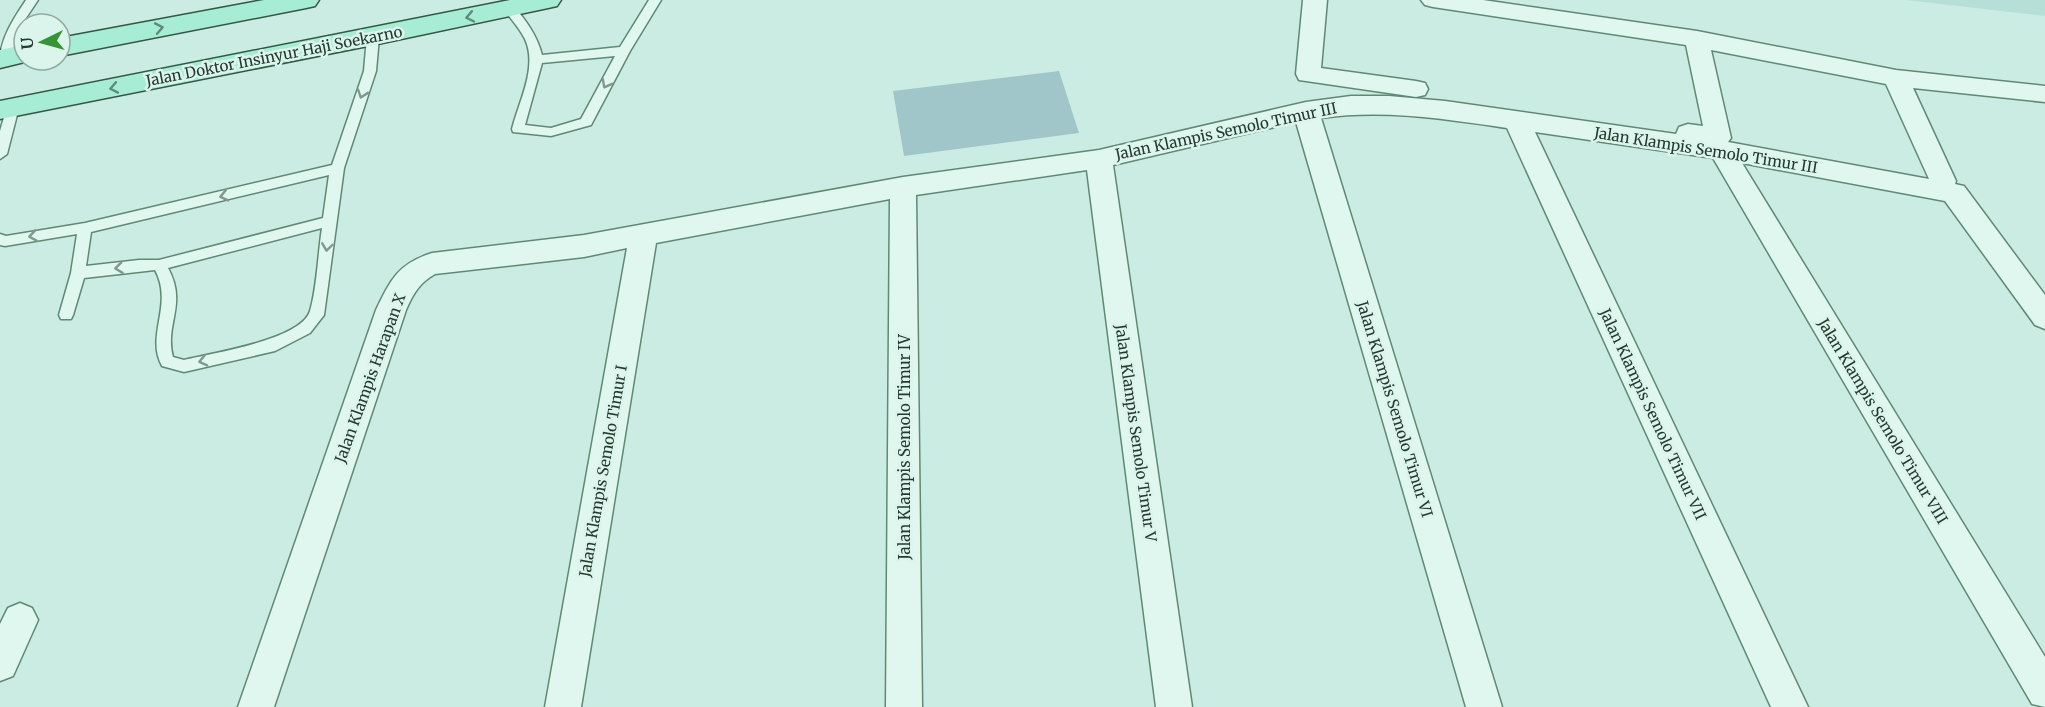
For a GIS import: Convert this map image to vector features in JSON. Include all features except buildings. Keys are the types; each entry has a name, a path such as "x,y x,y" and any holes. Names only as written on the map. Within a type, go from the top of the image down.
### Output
{"main road":[{"path":"72,45 306,0"},
{"name":"Jalan Doktor Insinyur Haji Soekarno","path":"6,109 548,0"}],"street":[{"path":"1315,0 1308,74 1524,104 1720,144"},
{"path":"1433,0 1697,39 1896,78 2045,93"},
{"name":"Jalan Klampis Semolo Timur VIII","path":"1697,39 1720,144 2045,691"},
{"path":"1896,78 1948,187 2045,316"},
{"name":"Jalan Klampis Semolo Timur III","path":"642,236 903,187 1099,159 1306,111 1351,105 1389,105 1720,144 1948,187"},
{"name":"Jalan Klampis Semolo Timur VI","path":"1306,111 1484,707"},
{"name":"Jalan Klampis Semolo Timur VII","path":"1517,121 1790,707"},
{"name":"Jalan Klampis Semolo Timur V","path":"1099,159 1174,707"},
{"name":"Jalan Klampis Semolo Timur IV","path":"903,187 904,707"},
{"name":"Jalan Klampis Harapan X","path":"256,707 391,310 408,279 418,269 432,264 584,246 642,236"},
{"name":"Jalan Klampis Semolo Timur I","path":"563,707 642,236"},
{"path":"0,664 21,620"}],"lane":[{"path":"9,57 20,18 32,0"},
{"path":"509,8 521,21 534,44 538,59 536,74 524,102 518,129 551,132 586,122 624,51 655,0"},
{"path":"159,265 168,282 171,294 162,352 167,362 183,366 275,345 305,329 317,315 338,168 370,71 373,37"},
{"path":"538,59 624,51"},
{"path":"0,154 6,109"},
{"path":"0,239 4,241 85,228 338,168"},
{"path":"78,273 139,265 159,265 331,220"},
{"path":"66,315 78,273 85,228"}],"shaded area":[{"path":"1906,0 2045,0 2045,16"},
{"path":"1059,71 1079,133 904,156 893,91"}]}
